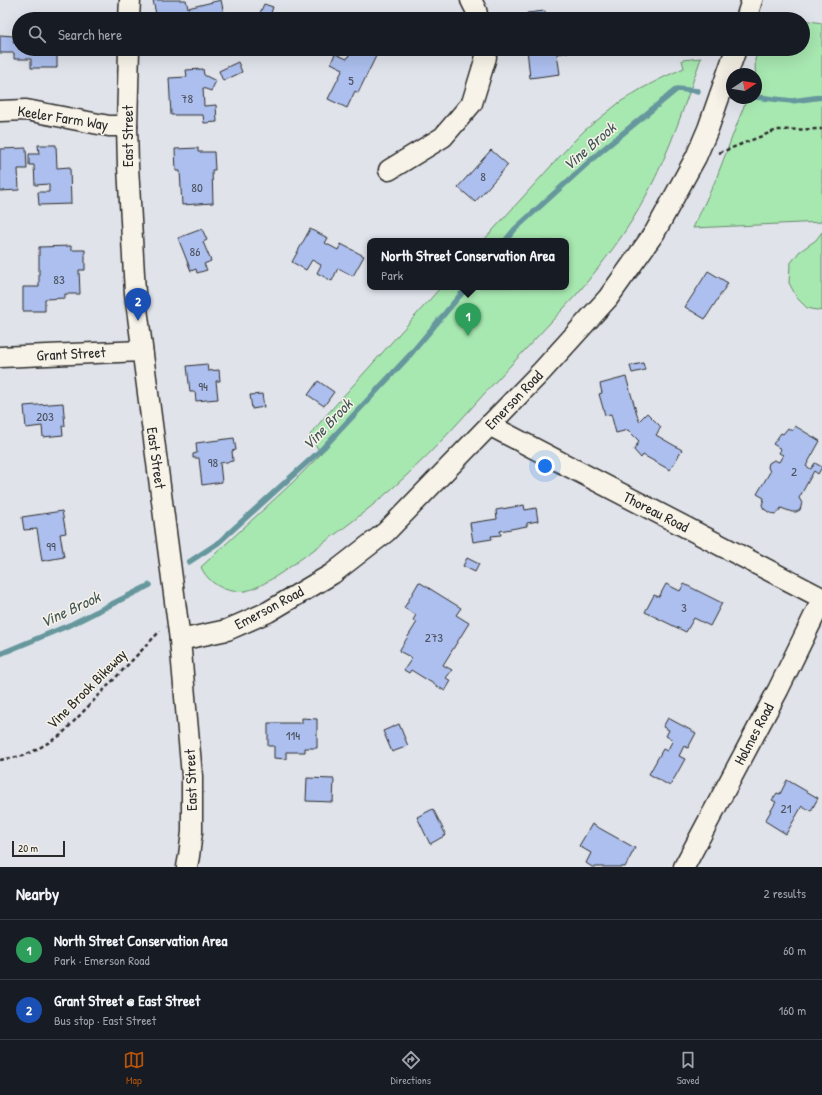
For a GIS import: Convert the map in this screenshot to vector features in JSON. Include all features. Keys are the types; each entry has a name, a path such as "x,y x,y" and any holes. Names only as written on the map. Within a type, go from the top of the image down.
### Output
{"street":[{"path":"129,12 130,0"},
{"path":"471,0 476,12"},
{"path":"748,12 752,0"},
{"name":"East Street","path":"129,56 127,126 131,241 135,293 180,640 192,776 192,832 190,856 187,867"},
{"path":"389,170 444,137 472,103 486,56"},
{"name":"Emerson Road","path":"180,640 227,630 268,612 332,574 386,532 542,371 608,298 655,232 696,157 708,129 734,56"},
{"name":"Keeler Farm Way","path":"0,111 26,110 109,126 127,126"},
{"name":"Grant Street","path":"0,357 142,351"},
{"name":"Thoreau Road","path":"489,425 822,599"},
{"name":"Holmes Road","path":"684,867 778,690 822,599"}],"path":[{"path":"696,157 712,156 777,130 822,129"},
{"name":"Vine Brook Bikeway","path":"0,760 22,756 36,750 61,735 161,631"}],"green space":[{"path":"810,21 822,23 822,222 693,228 716,179 745,104 762,104 762,68 755,68 756,56 810,56"},
{"path":"701,58 677,127 663,161 640,208 606,258 577,294 437,446 395,486 332,537 268,582 252,589 245,591 231,591 218,586 208,578 201,567 292,483 321,454 310,435 438,290 569,290 569,238 486,238 585,130 620,102 641,89 684,68 682,60"},
{"path":"822,232 822,311 807,308 797,298 789,283 790,264 799,252 816,240"}],"building":[{"path":"153,0 186,0 188,8 221,0 224,12 156,12"},
{"path":"264,4 273,7 271,12 260,12"},
{"path":"0,35 12,36 12,53 0,53"},
{"path":"14,56 57,56 57,68 31,68 31,59 14,59"},
{"path":"334,56 340,56 347,59 348,56 376,56 358,93 355,91 347,108 328,99 343,69 331,63"},
{"path":"528,56 557,56 560,74 530,78"},
{"path":"238,62 242,72 223,81 219,71"},
{"path":"203,69 204,75 216,81 211,91 203,88 204,106 216,105 217,122 204,123 203,115 171,115 169,78 187,77 186,70"},
{"path":"38,145 56,145 57,168 70,167 71,204 39,205 38,192 49,192 49,184 35,185 34,165 29,165 29,154 39,154"},
{"path":"26,148 27,169 18,169 19,190 0,191 0,149"},
{"path":"198,148 198,152 214,152 215,170 212,170 213,203 182,205 180,171 176,171 175,149"},
{"path":"491,150 508,165 475,202 458,187"},
{"path":"202,229 207,240 203,242 211,261 204,264 207,270 197,273 196,269 191,271 178,238"},
{"path":"310,229 328,238 325,243 338,250 341,244 364,256 353,276 338,268 332,281 317,273 321,265 312,260 306,270 292,262"},
{"path":"71,246 71,250 85,250 85,270 79,270 80,294 65,294 65,298 45,299 45,311 23,311 23,287 39,287 39,247"},
{"path":"708,271 728,283 705,319 685,307"},
{"path":"643,363 645,370 632,373 630,366"},
{"path":"207,364 208,371 219,370 220,381 216,381 218,399 196,401 195,392 190,392 187,366"},
{"path":"626,377 639,421 647,413 661,427 656,435 682,450 670,470 643,455 641,458 634,450 639,441 628,430 616,433 611,414 605,415 599,394 602,393 600,384"},
{"path":"318,381 334,392 324,406 308,395"},
{"path":"262,394 264,407 252,409 250,395"},
{"path":"63,403 65,426 62,426 63,435 43,437 42,426 26,428 24,406"},
{"path":"795,426 820,441 806,466 811,469 815,463 822,467 818,474 814,471 799,498 802,503 800,510 792,512 781,508 775,514 770,513 764,509 762,505 764,498 757,494 770,472 768,467 769,463 774,460 779,462 783,455 779,453 781,449 773,444 781,433 783,434 788,428 792,431"},
{"path":"234,438 236,450 232,451 233,461 220,463 222,482 202,485 199,458 193,458 193,454 197,453 196,443"},
{"path":"524,505 525,510 536,508 538,521 527,523 527,526 500,531 501,535 491,536 492,539 473,542 470,523 497,519 496,510"},
{"path":"62,511 66,533 60,534 64,557 42,561 37,529 24,530 22,517"},
{"path":"467,558 479,564 475,572 463,566"},
{"path":"419,582 461,608 456,615 469,623 443,665 452,670 446,678 451,681 445,691 411,670 409,673 404,670 412,658 399,651 417,622 413,620 416,615 404,608"},
{"path":"666,584 680,591 684,584 722,603 710,626 694,618 686,632 645,612 654,595 659,597"},
{"path":"302,718 317,719 317,748 305,748 305,752 286,752 286,759 274,758 274,746 268,746 268,723 302,723"},
{"path":"668,718 696,733 688,748 684,746 679,756 685,759 670,786 649,774 663,749 667,751 673,740 666,736 669,730 663,727"},
{"path":"399,724 408,746 392,752 383,731"},
{"path":"307,778 334,779 333,802 306,801"},
{"path":"787,780 818,798 811,811 802,806 786,834 765,821 776,802 772,800 777,793 780,794"},
{"path":"433,809 446,835 430,844 417,817"},
{"path":"592,824 635,848 625,867 592,867 586,863 591,853 579,846"}],"waterway":[{"name":"Vine Brook","path":"508,238 515,229 600,152 677,89 698,91"},
{"name":"Vine Brook","path":"762,98 792,101 822,97"},
{"name":"Vine Brook","path":"189,562 218,543 323,448 409,356 464,290"},
{"name":"Vine Brook","path":"0,654 72,624 150,585"}],"place":[{"name":"Grant Street @ East Street","path":"138,321"},
{"name":"North Street Conservation Area","path":"468,336"}]}
